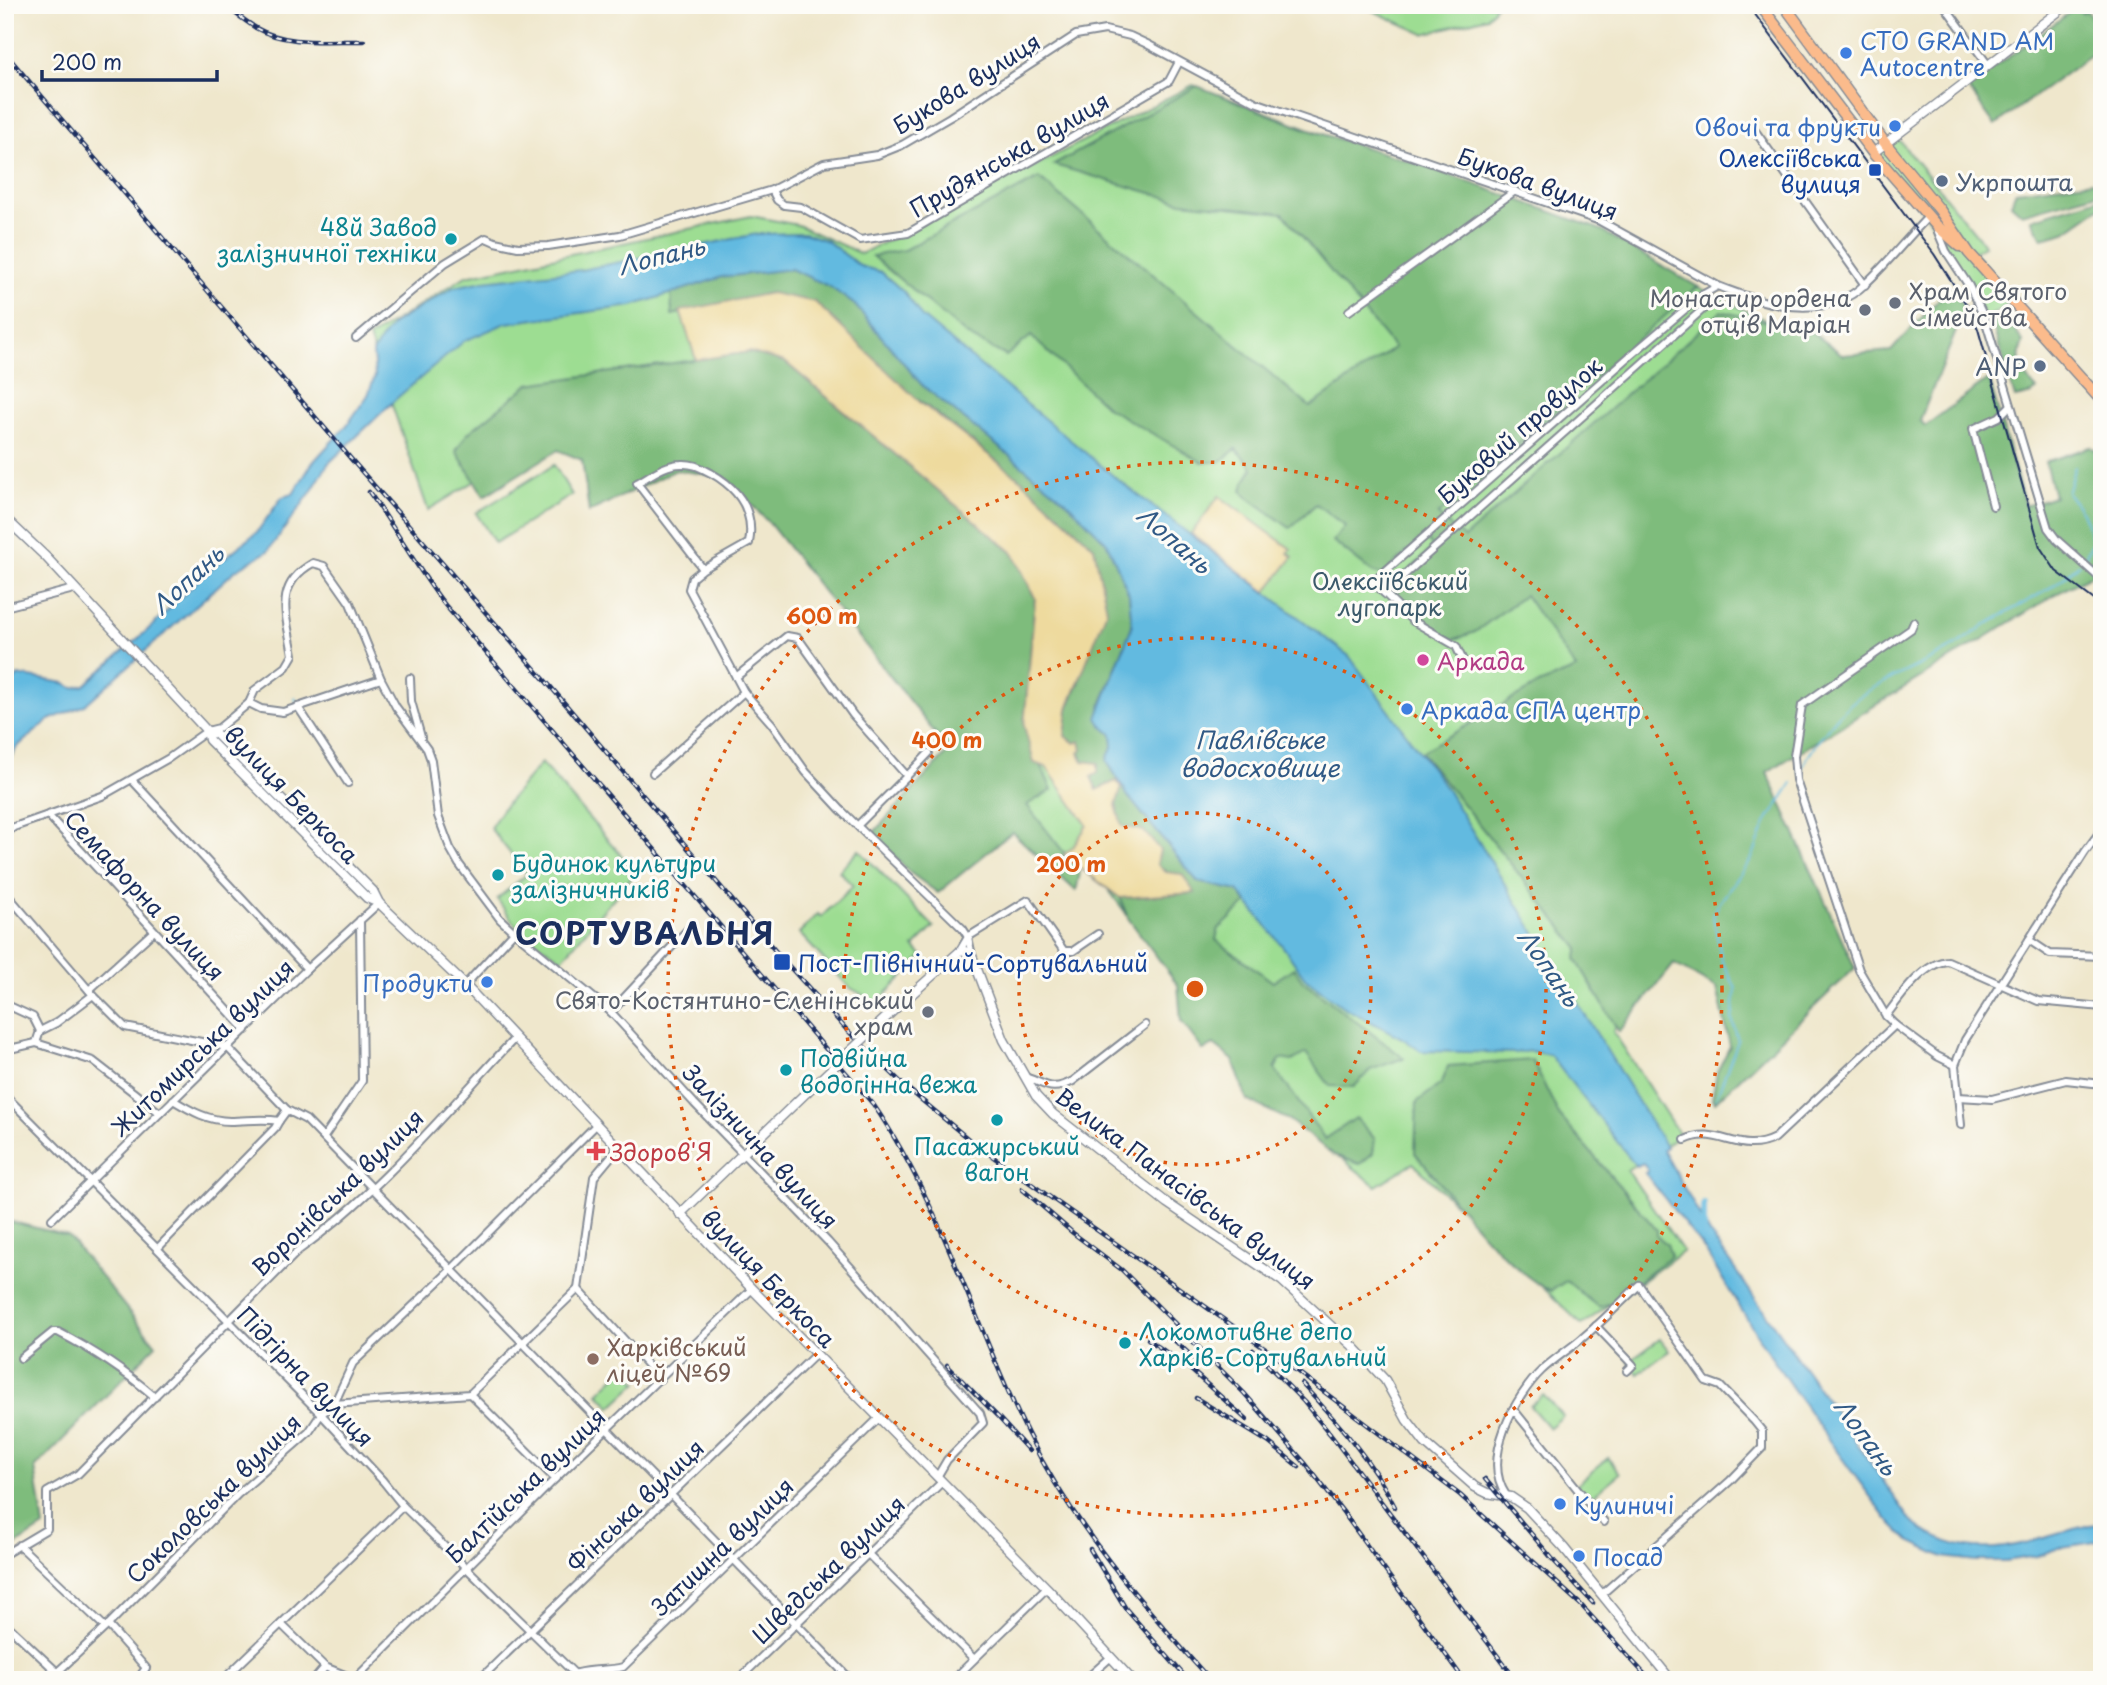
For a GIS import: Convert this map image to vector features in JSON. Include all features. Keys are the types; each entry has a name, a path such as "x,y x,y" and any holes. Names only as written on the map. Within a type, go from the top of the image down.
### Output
{"main road":[{"path":"1760,5 1873,153 1932,221 1969,253 2102,401"},
{"path":"1784,5 1885,143 1939,209 1969,253"}],"street":[{"path":"1944,5 1988,65"},
{"path":"1873,153 2067,5"},
{"name":"Букова вулиця","path":"356,338 445,263 486,238 518,247 595,240 772,190 824,163 869,157 902,145 1076,35 1105,30 1147,44 1255,102 1600,221 1718,286 1765,300 1807,307 1841,302 1865,285 1932,221"},
{"name":"Прудянська вулиця","path":"772,190 777,200 784,205 801,207 860,240 908,233 1158,88 1169,81 1179,62"},
{"path":"1753,128 1865,285"},
{"path":"1349,311 1515,191"},
{"path":"1932,221 1985,319 2048,528 2057,540 2102,580"},
{"name":"Буковий провулок","path":"1702,295 1711,302 1384,593 1373,582 1702,295 1718,286"},
{"path":"1993,506 1973,429 1999,417 2004,409 2010,406"},
{"path":"668,465 697,465 723,480 744,500 752,530 749,543 703,569 637,484 668,465"},
{"name":"вулиця Беркоса","path":"5,518 207,731 209,740 367,898 379,903 465,985 680,1214 1046,1588 1132,1680"},
{"name":"Залізнична вулиця","path":"249,703 255,690 286,667 293,656 284,598 288,587 307,566 313,563 324,566 350,603 381,679 396,707 423,742 431,760 438,816 450,848 488,903 514,932 611,1012 828,1242 980,1413"},
{"name":"Велика Панасівська вулиця","path":"703,569 692,578 689,589 744,692 772,724 806,772 963,929 1004,1040 1036,1096 1053,1114 1167,1203 1282,1281 1385,1380 1407,1420 1425,1443 1467,1481 1487,1493 1506,1495 1527,1508 1564,1548 1671,1680"},
{"path":"5,607 74,589"},
{"path":"1384,593 1413,621 1455,646 1465,664"},
{"path":"1914,622 1911,629 1801,705 1794,756 1796,785 1859,970 1886,1016 1895,1025 1937,1056 1955,1065"},
{"path":"736,677 787,636 797,638 853,715 907,776"},
{"path":"410,678 411,701 423,742"},
{"path":"5,834 14,827 102,796 132,780 207,731 219,728 249,703 261,709 283,712 381,679"},
{"path":"653,773 744,692"},
{"path":"300,707 348,783"},
{"path":"858,825 929,753"},
{"path":"132,780 307,969"},
{"name":"Семафорна вулиця","path":"48,816 246,1030"},
{"path":"1961,1125 1955,1065 1965,1040 2102,829"},
{"path":"5,892 91,992 125,1027 227,1047 287,1110 306,1120 851,1680"},
{"path":"680,1214 894,1010 959,952 968,937 1028,900 1064,951 1073,951 1098,934"},
{"name":"Житомирська вулиця","path":"52,1219 307,969 379,903"},
{"path":"324,1137 362,1081 360,920"},
{"path":"611,1012 692,925"},
{"path":"36,1043 40,1031 56,1023 153,932"},
{"path":"465,985 514,932"},
{"path":"2029,940 2050,954 2102,956"},
{"path":"959,952 965,951 972,956"},
{"path":"1886,1016 1907,988 1938,961 1948,961 2038,1001 2102,1007"},
{"path":"5,1004 33,1017 40,1031"},
{"name":"Велика Панасівська вулиця","path":"1025,1077 1051,1088 1062,1087 1145,1024"},
{"path":"1685,1140 1695,1135 1710,1135 1749,1146 1775,1138 1895,1025"},
{"name":"Воронівська вулиця","path":"19,1545 47,1529 47,1492 78,1474 299,1250 331,1227 372,1189 515,1038"},
{"path":"5,1050 36,1043 93,1061 160,1113"},
{"path":"1958,1097 1992,1099 2066,1080 2102,1084"},
{"name":"Підгірна вулиця","path":"5,1095 321,1414 403,1506 579,1676"},
{"path":"173,1100 209,1119 230,1121 262,1118 279,1121"},
{"path":"159,1248 275,1128 287,1110"},
{"name":"Соколовська вулиця","path":"49,1680 238,1494 309,1432 321,1414 334,1404 353,1363 451,1270 596,1125"},
{"path":"334,1404 470,1394 578,1289 594,1177 618,1148"},
{"path":"1506,1495 1499,1486 1497,1459 1513,1409 1542,1370 1596,1326 1639,1285 1706,1381 1720,1386 1754,1421 1763,1436 1762,1448 1730,1481 1602,1594"},
{"path":"578,1289 660,1379"},
{"name":"Балтійська вулиця","path":"356,1679 555,1479 752,1289"},
{"path":"1596,1326 1633,1365 1627,1371"},
{"path":"21,1358 53,1332 58,1332 105,1358 155,1397"},
{"name":"Фінська вулиця","path":"479,1680 816,1354"},
{"path":"470,1394 555,1479"},
{"path":"1513,1409 1604,1522"},
{"name":"Шведська вулиця","path":"738,1680 940,1480 947,1460 983,1423 980,1413"},
{"name":"Затишна вулиця","path":"579,1676 590,1670 623,1667 878,1418"},
{"path":"223,1680 403,1506"},
{"path":"5,1554 19,1545 106,1626 146,1668 137,1680"},
{"path":"868,1554 974,1660"},
{"path":"953,1680 1046,1588"},
{"path":"5,1623 57,1672"},
{"path":"281,1624 325,1667 356,1679"},
{"path":"1085,1680 1111,1657"},
{"path":"314,1680 325,1667"}],"green space":[{"path":"1360,5 1496,5 1487,17 1424,34"},
{"path":"2077,7 2082,13 2086,10 2102,31 2102,47 1995,125 1967,87"},
{"name":"Олексіївський лугопарк","path":"1193,85 1594,235 1752,314 1802,335 1750,783 1673,953 1613,1031 1680,1136 1627,1170 1683,1251 1582,1325 1413,1163 1376,1186 1256,1089 1102,881 1017,818 724,456 547,437 428,510 369,338 466,276 751,216 798,225 861,254"},
{"name":"Олексіївський лугопарк","path":"1197,86 1306,129 1419,164 1599,229 1698,287 1438,515 1464,538 1721,311 1812,332 1843,355 1891,351 1950,287 1965,309 1920,420 1925,426 1989,379 2025,506 2054,496 2045,462 2091,447 2102,457 2102,572 2099,571 2056,594 1767,772 1855,968 1715,1102 1712,1099 1717,1072 1730,1046 1717,988 1674,964 1619,1032 1576,959 1579,949 1421,752 1539,684 1576,669 1525,595 1475,632 1453,640 1394,601 1391,589 1433,547 1424,537 1382,575 1372,572 1333,541 1345,526 1316,504 1290,528 1246,496 1242,491 1244,483 1253,468 1236,449 1220,462 1202,462 1108,408 1031,336 1006,356 968,336 872,256 904,250 1039,178 1310,407 1394,348 1283,213 1182,202 1054,165"},
{"path":"1898,139 1985,245 1974,252 2012,302 1985,319 1928,217 1873,153"},
{"path":"2102,180 2102,192 2022,214 2011,204 2016,191"},
{"path":"2102,197 2102,206 2065,232 2042,238 2031,219"},
{"path":"791,269 829,286 855,305 922,385 1066,501 1107,543 1129,594 1132,626 1101,705 1102,726 1112,734 1113,744 1107,760 1127,795 1198,882 1238,891 1247,903 1218,930 1216,940 1273,982 1294,968 1303,981 1404,1058 1370,1070 1354,1087 1330,1086 1306,1053 1292,1061 1280,1059 1275,1069 1325,1139 1356,1118 1375,1139 1373,1153 1360,1164 1334,1155 1289,1120 1247,1100 1233,1060 1214,1045 1203,1050 1181,1021 1178,985 1128,918 1120,898 1194,893 1157,864 1121,826 1116,805 1116,781 1097,790 1075,743 1065,736 1068,709 1080,681 1094,547 1024,482 910,393 771,293 672,315 671,293 722,277"},
{"path":"2001,319 2014,329 2023,342 2019,356 2021,368 2037,390 2032,394 2015,398 1992,324"},
{"path":"749,352 785,362 1013,553 1035,598 1024,726 1052,790 1027,805 1080,873 1076,891 1012,832 938,893 909,872 873,833 949,751 769,523 725,477 676,470 589,512 582,460 558,450 484,496 456,451 467,434 529,384"},
{"path":"554,465 572,495 495,543 476,513"},
{"path":"541,763 636,872 562,959 519,930 497,899 527,874 490,828 503,808"},
{"path":"859,850 934,927 914,947 923,956 877,1003 849,987 799,933 818,914 821,917 853,886 839,871"},
{"path":"1532,1060 1559,1115 1657,1230 1657,1236 1667,1244 1671,1256 1611,1303 1600,1307 1566,1281 1551,1291 1516,1267 1479,1230 1415,1153 1417,1102 1442,1083 1448,1066"},
{"path":"5,1220 68,1236 156,1345 35,1468 44,1527 5,1552"},
{"path":"1660,1339 1669,1351 1638,1374 1629,1362"},
{"path":"625,1367 638,1382 611,1407 598,1393"},
{"path":"1543,1395 1563,1416 1549,1428 1530,1406"},
{"path":"1608,1458 1620,1473 1589,1499 1577,1484"}],"sand":[{"path":"771,293 815,302 921,403 1024,482 1094,547 1107,610 1068,709 1065,736 1075,743 1080,741 1082,750 1079,753 1083,761 1098,763 1098,773 1091,777 1097,790 1116,781 1122,787 1116,805 1122,826 1144,831 1160,850 1157,864 1166,872 1182,874 1195,893 1120,898 1063,855 1073,847 1087,825 1046,767 1034,763 1024,726 1035,598 1013,553 785,362 749,352 696,360 680,311"},
{"path":"1219,496 1291,549 1288,553 1293,557 1266,592 1191,534"}],"water":[{"name":"Павлівське водосховище","path":"804,233 827,241 860,266 881,272 905,293 921,316 1117,479 1349,656 1446,788 1666,1147 1663,1150 1710,1234 1912,1522 1934,1536 1956,1545 1977,1548 2021,1544 2089,1525 2102,1524 2102,1541 2062,1547 2036,1556 2006,1561 1976,1561 1943,1557 1909,1541 1887,1519 1830,1442 1765,1348 1704,1249 1645,1173 1648,1171 1643,1163 1636,1166 1550,1055 1531,1051 1421,1051 1343,1007 1305,978 1238,891 1198,882 1127,795 1107,760 1113,744 1112,734 1097,718 1132,626 1129,594 1107,543 1066,501 922,385 855,305 829,286 791,269 722,277 632,306 506,323 464,341 397,398 328,464 268,551 236,570 85,705 49,720 17,747 5,767 5,687 11,685 18,675 65,683 73,688 85,685 152,626 203,575 257,532 282,497 293,494 313,462 347,425 368,395 375,376 373,353 393,324 454,287 581,270 757,234"}],"waterway":[{"path":"2075,466 2067,492 2082,513 2093,542 2083,560"},
{"path":"1799,772 1829,727 1857,698 1952,648 2051,587 2079,564"},
{"path":"295,698 298,705"},
{"path":"1716,1098 1738,1041 1732,1019 1736,989 1722,961 1713,916 1752,858 1766,823 1792,783"},
{"path":"1704,1204 1704,1230"}],"tram line":[{"path":"1748,5 1934,254 1968,307 1978,329 2040,547 2056,571 2102,606"}],"railway":[{"path":"224,5 268,34 308,41 364,41"},
{"path":"5,53 357,466 550,686 778,954 846,1029 906,1087 972,1142 1294,1369 1460,1495 1580,1604 1650,1680"},
{"path":"369,492 445,605 873,1104 919,1183 1009,1393 1046,1468 1066,1501 1111,1563 1159,1623 1210,1680"},
{"path":"1022,1189 1122,1270 1244,1393 1305,1463 1350,1521"},
{"path":"1161,1330 1201,1365"},
{"path":"1148,1339 1191,1370 1247,1420"},
{"path":"1253,1350 1304,1402 1330,1434 1516,1680"},
{"path":"947,1365 1029,1451"},
{"path":"1302,1384 1365,1457 1395,1507"},
{"path":"1196,1398 1268,1442 1299,1467"},
{"path":"1485,1479 1593,1603"},
{"path":"1345,1515 1464,1680"},
{"path":"1090,1549 1126,1609 1188,1680"}],"place":[{"name":"СТО GRAND AM Autocentre","path":"1846,53"},
{"name":"Овочі та фрукти","path":"1895,126"},
{"name":"Олексіївська вулиця","path":"1875,170"},
{"name":"Укрпошта","path":"1942,181"},
{"name":"48й Завод залізничної техніки","path":"451,239"},
{"name":"Храм Святого Сімейства","path":"1895,303"},
{"name":"Монастир ордена отців Маріан","path":"1865,310"},
{"name":"ANP","path":"2040,366"},
{"name":"Аркада","path":"1423,660"},
{"name":"Аркада СПА центр","path":"1407,709"},
{"name":"Будинок культури залізничників","path":"498,875"},
{"name":"Пост-Північний-Сортувальний","path":"782,962"},
{"name":"Продукти","path":"487,982"},
{"name":"Свято-Костянтино-Єленінський храм","path":"928,1012"},
{"name":"Подвійна водогінна вежа","path":"786,1070"},
{"name":"Пасажирський вагон","path":"997,1120"},
{"name":"Здоров'Я","path":"596,1151"},
{"name":"Локомотивне депо Харків-Сортувальний","path":"1125,1343"},
{"name":"Харківський ліцей №69","path":"593,1359"},
{"name":"Кулиничі","path":"1560,1504"},
{"name":"Посад","path":"1579,1556"}],"district":[{"name":"СОРТУВАЛЬНЯ","path":"645,932"}],"water label":[{"name":"Лопань","path":"661,255"},
{"name":"Лопань","path":"1175,539"},
{"name":"Лопань","path":"187,579"},
{"name":"Лопань","path":"1550,967"},
{"name":"Лопань","path":"1867,1436"}]}
